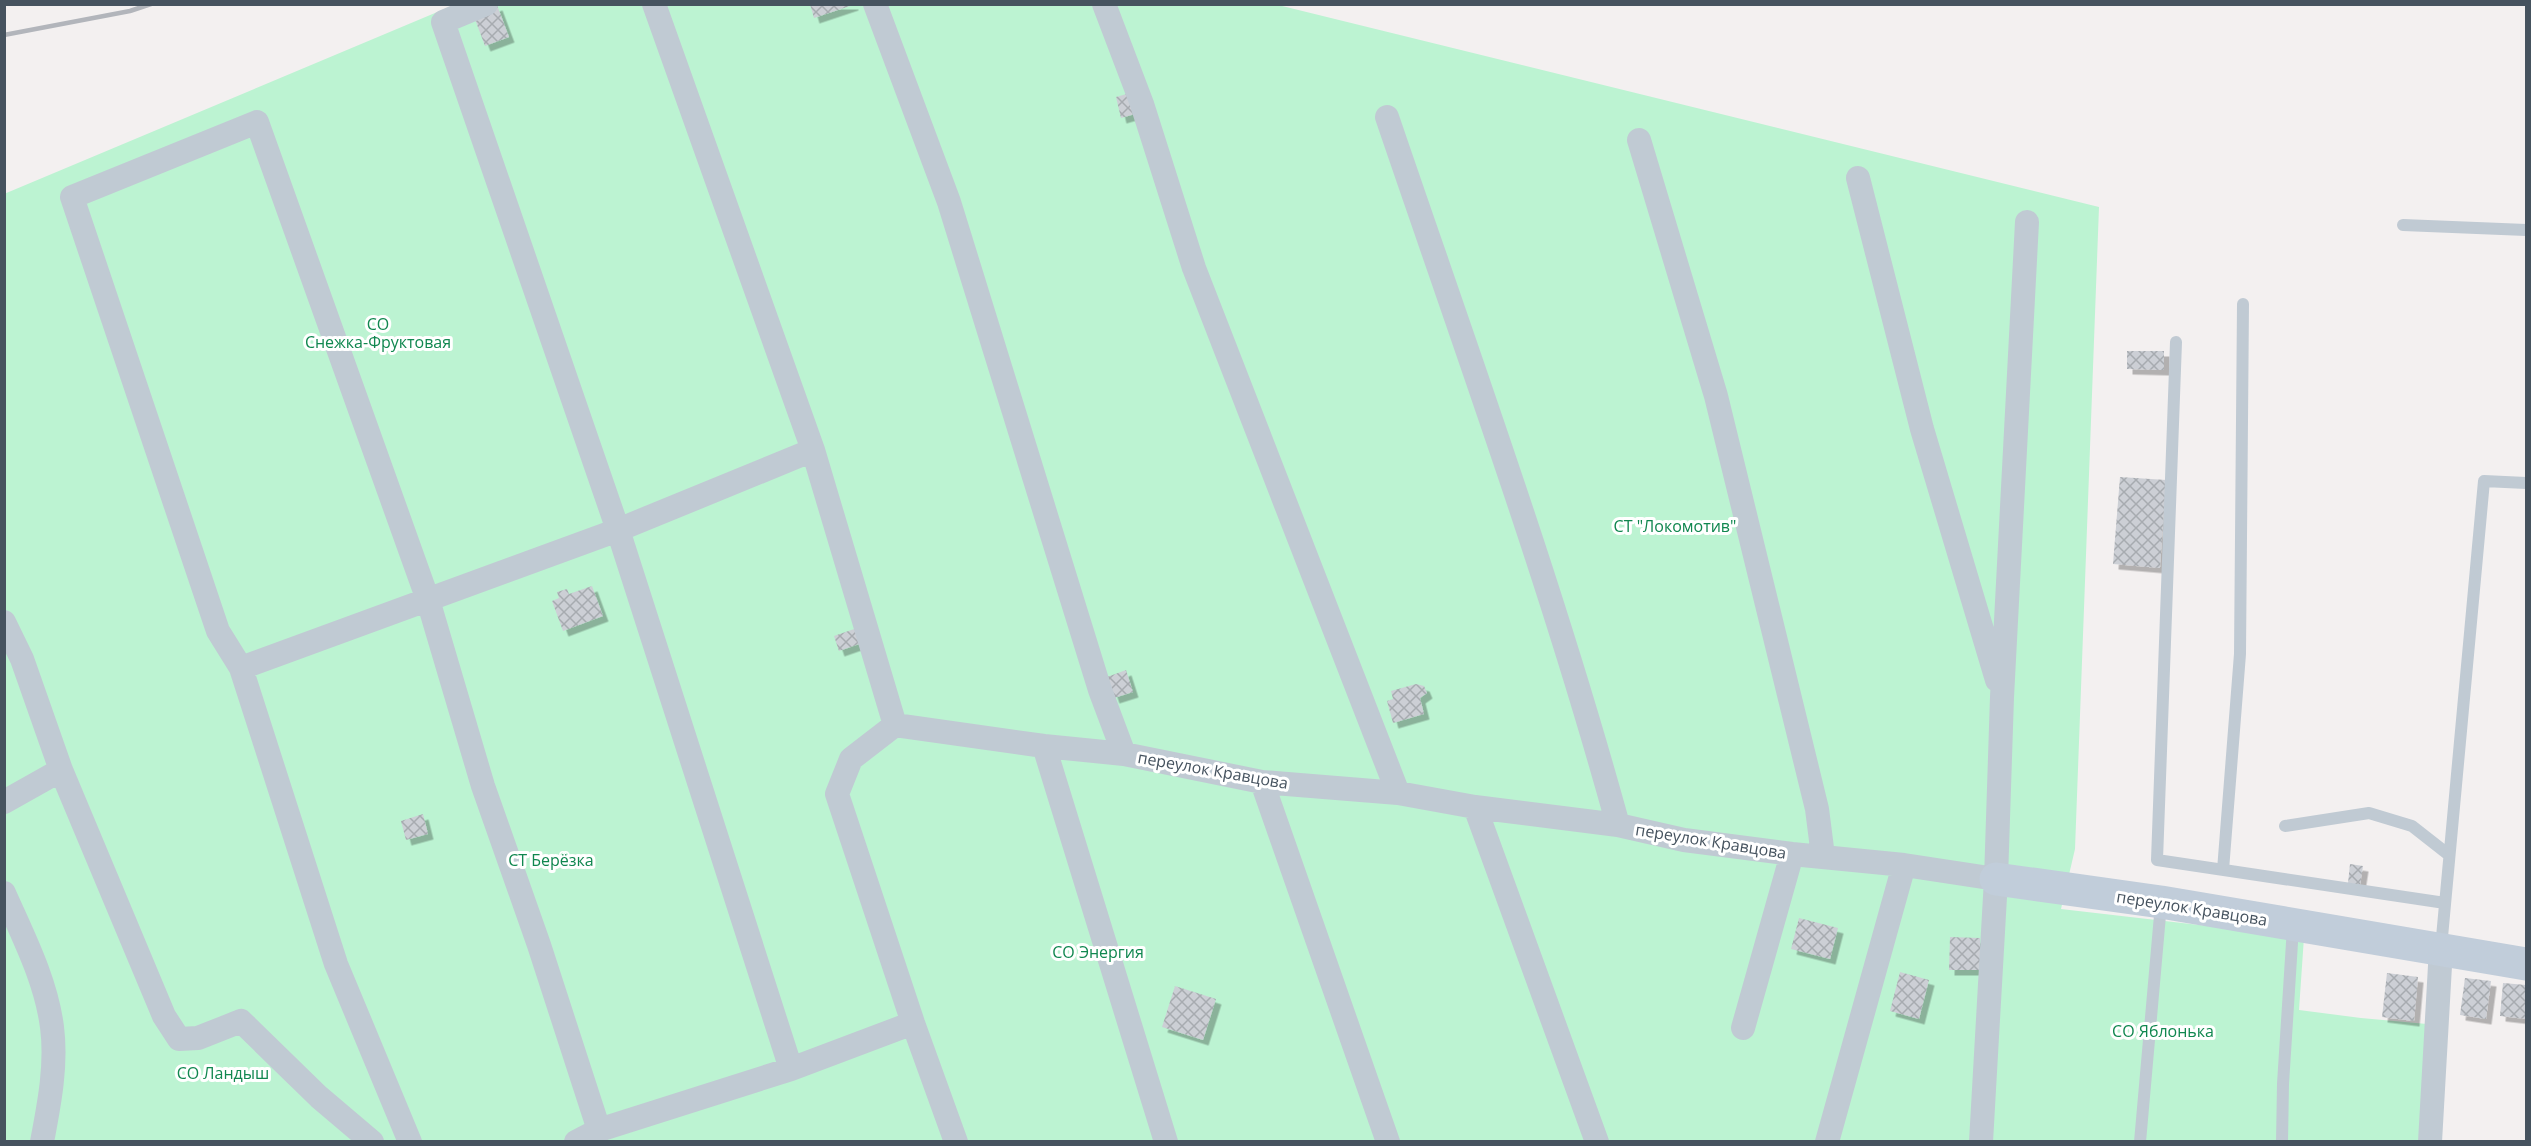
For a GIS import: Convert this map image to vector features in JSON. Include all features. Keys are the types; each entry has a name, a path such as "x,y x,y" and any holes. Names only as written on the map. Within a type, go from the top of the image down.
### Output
{"street":[{"path":"486,4 442,22 618,530 791,1069"},
{"path":"654,4 813,450 896,725 851,759 837,794 913,1023 956,1142"},
{"path":"875,4 949,202 1100,690 1124,754"},
{"path":"1104,4 1142,104 1194,268 1398,794"},
{"path":"1387,117 1554,607 1618,825"},
{"path":"410,1142 404,1123 376,1066 336,964 241,668 218,631 72,198 257,122 428,600 483,786 539,945 599,1130"},
{"path":"1639,140 1716,396 1817,809 1823,856"},
{"path":"1858,178 1922,429 2002,697"},
{"path":"1981,1142 2028,222"},
{"path":"241,668 618,530 813,450"},
{"path":"4,622 22,659 61,770 164,1016 179,1039 198,1038 241,1021 319,1097 372,1142"},
{"name":"переулок Кравцова","path":"896,725 1044,746 1124,754 1262,782 1398,794 1475,807 1618,825 1684,840 1904,865 2162,903 2526,964"},
{"path":"1044,746 1166,1142"},
{"path":"4,802 61,770"},
{"path":"1262,782 1388,1142"},
{"path":"1475,807 1597,1142"},
{"path":"1743,1028 1792,854"},
{"path":"1827,1142 1904,865"},
{"path":"4,893 38,970 52,1028 52,1088 42,1142"},
{"path":"2430,1142 2441,948"},
{"path":"576,1142 599,1130 791,1069 913,1023"}],"lane":[{"path":"2403,225 2526,230"},
{"path":"2223,870 2240,654 2243,304"},
{"path":"2176,342 2157,860 2445,903"},
{"path":"2441,948 2484,481 2526,483"},
{"path":"2285,826 2369,813 2412,826 2449,855"},
{"path":"2140,1142 2162,903"},
{"path":"2282,1142 2283,1084 2293,925"}],"green space":[{"path":"1274,4 2099,207 2075,849 2061,909 2304,937 2299,1010 2438,1025 2436,1141 5,1141 4,194 454,5"}],"building":[{"path":"810,4 853,4 853,5 814,18"},
{"path":"497,5 509,37 485,46 473,14"},
{"path":"1130,93 1135,114 1121,118 1116,97"},
{"path":"2127,351 2164,351 2164,370 2127,369"},
{"path":"2120,477 2166,480 2160,568 2113,564"},
{"path":"592,586 603,616 563,631 552,601 559,598 557,592 567,589 569,594"},
{"path":"857,628 862,643 839,651 834,636"},
{"path":"1126,670 1133,692 1114,698 1107,677"},
{"path":"1416,684 1424,686 1427,693 1420,698 1424,714 1393,723 1387,701 1393,699 1391,691"},
{"path":"423,814 428,834 406,840 401,821"},
{"path":"2350,864 2363,866 2360,885 2348,883"},
{"path":"1799,918 1838,928 1830,959 1791,949"},
{"path":"1950,937 1980,938 1980,970 1949,970"},
{"path":"1900,972 1929,980 1919,1019 1890,1011"},
{"path":"2387,973 2418,977 2414,1021 2382,1017"},
{"path":"2465,978 2491,981 2486,1019 2460,1015"},
{"path":"2503,983 2526,985 2526,1019 2500,1016"},
{"path":"1175,986 1216,999 1203,1040 1162,1027"}],"railway":[{"path":"4,35 130,11 151,4"}],"park label":[{"name":"СО Снежка-Фруктовая","path":"378,333"},
{"name":"СТ \"Локомотив\"","path":"1675,526"},
{"name":"СТ Берёзка","path":"551,860"},
{"name":"СО Энергия","path":"1098,952"},
{"name":"СО Яблонька","path":"2163,1031"},
{"name":"СО Ландыш","path":"223,1073"}]}
